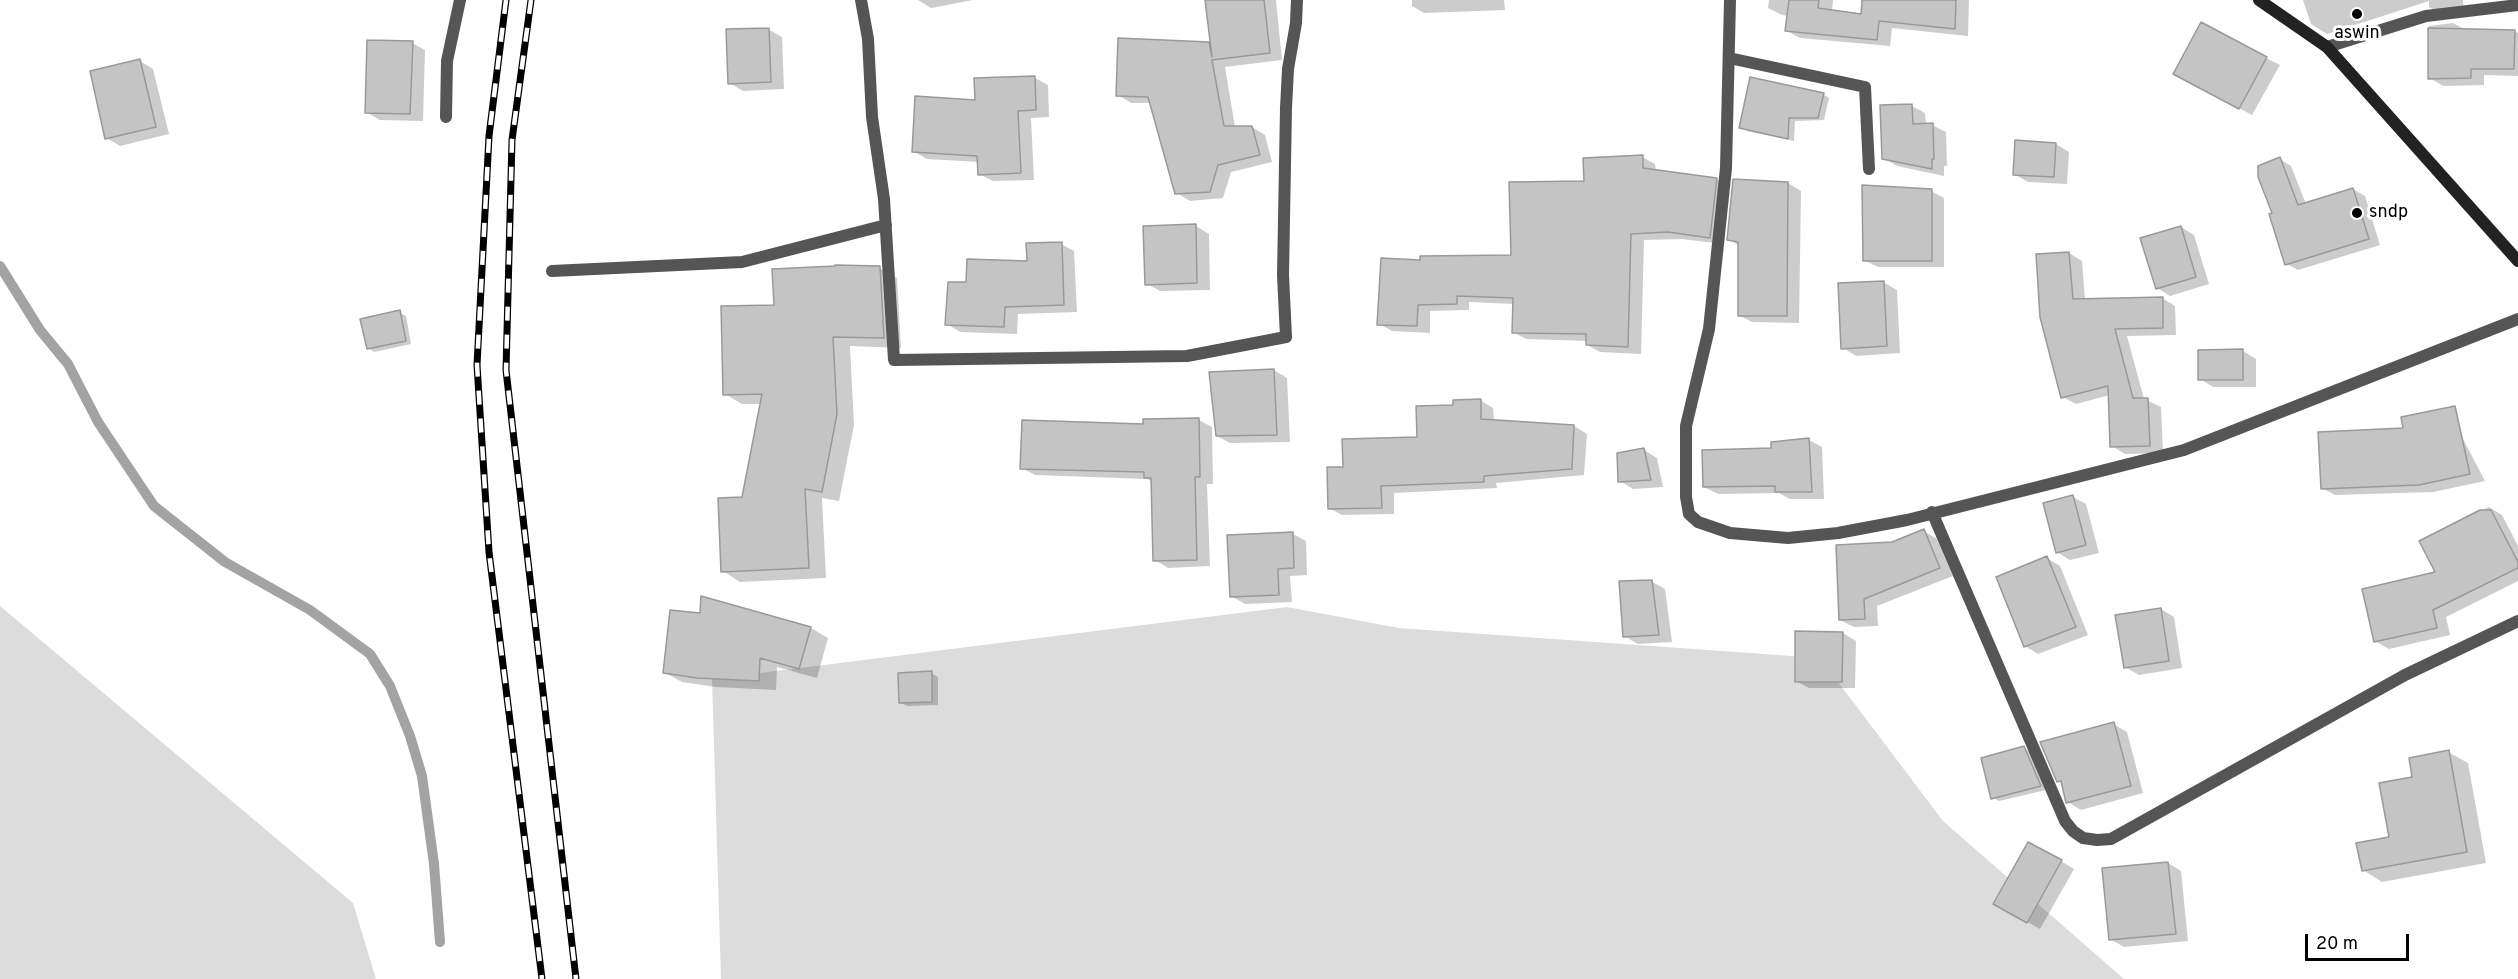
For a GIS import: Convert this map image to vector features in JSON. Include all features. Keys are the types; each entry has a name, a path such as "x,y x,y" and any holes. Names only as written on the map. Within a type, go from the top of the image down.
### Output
{"main road":[{"path":"2259,0 2273,5 2327,47 2518,261"}],"street":[{"path":"446,117 447,61 460,0"},
{"path":"861,0 868,39 872,117 884,199 894,360 1187,356 1286,337 1283,275 1286,108 1288,69 1296,23 1297,0"},
{"path":"1730,0 1726,168 1710,318 1686,426 1686,497 1689,514 1698,522 1730,533 1788,538 1838,533 2184,450 2518,319"},
{"path":"2327,47 2426,16 2518,5"},
{"path":"1729,58 1865,87 1869,169"},
{"path":"552,272 742,262 886,225"},
{"path":"1932,512 2065,822 2084,838 2111,839 2405,675 2518,621"}],"shaded area":[{"path":"0,606 353,903 376,979 0,979"},
{"path":"1287,607 1399,628 1820,658 1943,821 2124,979 721,979 712,679"}],"building":[{"path":"1205,0 1264,0 1270,53 1212,60 1224,126 1252,126 1260,155 1218,165 1210,192 1175,194 1148,97 1116,96 1118,38 1209,42 1212,57"},
{"path":"1789,0 1819,0 1818,8 1861,14 1862,0 1956,0 1955,29 1879,21 1877,40 1785,31"},
{"path":"2201,22 2267,57 2239,109 2173,74"},
{"path":"769,28 771,82 728,84 726,29"},
{"path":"2428,28 2515,30 2514,69 2471,69 2471,78 2428,79"},
{"path":"367,40 413,41 410,114 365,113"},
{"path":"140,59 156,127 105,139 90,71"},
{"path":"1035,76 1036,110 1018,111 1021,173 978,175 977,156 912,152 915,96 975,100 974,78"},
{"path":"1750,77 1824,93 1818,118 1789,118 1788,139 1739,128"},
{"path":"1912,104 1913,124 1933,123 1932,169 1882,159 1880,105"},
{"path":"2015,140 2056,143 2054,177 2013,175"},
{"path":"1643,155 1643,168 1717,178 1710,238 1668,232 1631,234 1628,347 1586,345 1586,334 1512,333 1513,298 1457,296 1457,304 1418,305 1417,326 1377,325 1381,258 1420,260 1420,256 1511,255 1509,182 1584,181 1583,158"},
{"path":"2280,157 2298,205 2353,188 2369,239 2285,265 2269,214 2272,213 2258,177 2258,166"},
{"path":"1733,179 1788,182 1787,316 1738,316 1738,242 1727,240"},
{"path":"1862,185 1932,189 1932,261 1863,261"},
{"path":"1196,224 1197,283 1145,285 1143,226"},
{"path":"2181,226 2196,277 2156,289 2140,238"},
{"path":"1062,242 1064,305 1005,307 1004,327 945,325 948,282 966,282 967,259 1027,261 1026,243"},
{"path":"2069,252 2073,299 2163,297 2163,328 2115,329 2133,398 2148,398 2150,446 2110,447 2108,386 2061,398 2040,317 2036,254"},
{"path":"835,265 880,266 884,338 833,337 837,414 822,492 805,489 809,568 721,572 718,498 742,497 762,394 723,395 721,306 774,305 772,269"},
{"path":"1884,281 1887,346 1841,349 1838,283"},
{"path":"400,310 406,341 367,349 360,319"},
{"path":"2243,349 2243,380 2198,380 2198,350"},
{"path":"1274,369 1277,435 1216,436 1209,372"},
{"path":"1481,399 1481,419 1574,425 1572,469 1484,476 1484,482 1381,486 1382,508 1328,509 1327,467 1343,467 1342,439 1417,437 1416,406 1453,405 1453,400"},
{"path":"2455,406 2470,474 2419,485 2321,489 2318,432 2403,428 2401,417"},
{"path":"1199,418 1200,477 1195,477 1197,560 1153,561 1151,478 1144,478 1144,472 1020,469 1022,420 1143,424 1143,419"},
{"path":"1809,438 1812,492 1775,492 1775,486 1703,487 1702,450 1771,448 1771,442"},
{"path":"1644,448 1651,480 1618,482 1617,453"},
{"path":"2073,495 2086,545 2056,553 2043,503"},
{"path":"2480,510 2491,510 2518,562 2518,568 2433,610 2437,628 2374,642 2362,589 2435,572 2419,541"},
{"path":"1924,529 1940,568 1864,599 1865,619 1839,620 1836,545 1892,542"},
{"path":"1293,532 1294,568 1278,569 1279,595 1230,597 1227,535"},
{"path":"2047,556 2076,627 2024,647 1996,577"},
{"path":"1652,580 1659,635 1623,637 1619,581"},
{"path":"701,596 811,627 799,669 760,658 759,681 697,678 663,673 670,610 700,613"},
{"path":"2161,608 2169,661 2124,668 2115,615"},
{"path":"1795,631 1843,632 1842,682 1795,682"},
{"path":"932,671 932,702 899,703 898,673"},
{"path":"2114,722 2131,786 2066,803 2061,781 2057,782 2040,742"},
{"path":"2024,746 2041,786 1991,799 1981,758"},
{"path":"2449,750 2467,852 2362,871 2356,843 2389,837 2379,783 2412,777 2409,758"},
{"path":"2028,842 2062,860 2027,923 1993,904"},
{"path":"2168,862 2176,934 2109,940 2102,868"}],"waterway":[{"path":"0,266 40,330 68,364 98,422 154,506 225,562 310,610 370,654 390,686 410,736 422,776 434,864 440,942"}],"railway":[{"path":"506,0 489,136 477,365 489,552 542,979"},
{"path":"531,0 512,140 506,370 576,979"}],"place":[{"name":"aswin","path":"2357,14"},
{"name":"sndp","path":"2357,213"}]}
